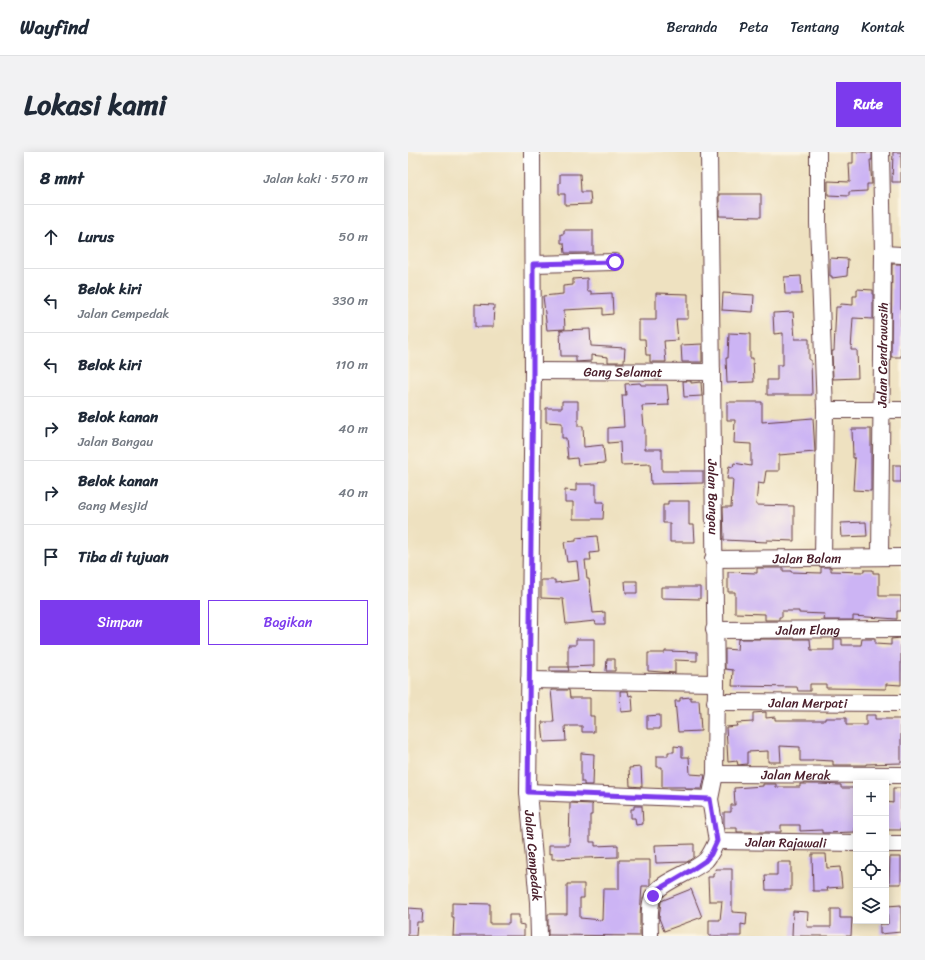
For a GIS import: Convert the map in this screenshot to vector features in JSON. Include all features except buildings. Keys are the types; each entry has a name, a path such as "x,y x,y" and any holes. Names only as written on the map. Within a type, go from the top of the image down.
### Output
{"street":[{"name":"Jalan Cempedak","path":"532,152 533,371 528,792 538,902 539,936"},
{"name":"Jalan Bangau","path":"709,152 713,559 716,683 715,774 710,799 717,841"},
{"path":"818,152 818,223 825,410 823,558"},
{"name":"Jalan Cendrawasih","path":"880,558 883,254 881,152"},
{"path":"883,254 901,255"},
{"path":"533,264 615,262"},
{"name":"Gang Selamat","path":"533,371 712,372"},
{"path":"825,410 901,410"},
{"name":"Jalan Balam","path":"713,559 901,557"},
{"name":"Jalan Elang","path":"714,630 901,629"},
{"path":"529,680 716,683"},
{"name":"Jalan Merpati","path":"715,702 901,703"},
{"name":"Jalan Merak","path":"715,774 901,775"},
{"path":"528,792 710,799"},
{"path":"650,936 651,904 657,890 705,861 711,854 717,841"},
{"name":"Jalan Rajawali","path":"717,841 853,843"},
{"path":"889,844 901,844"}],"route":[{"path":"615,262 533,264 528,792 710,799 717,841 711,854 705,861 657,890 653,896"}]}
